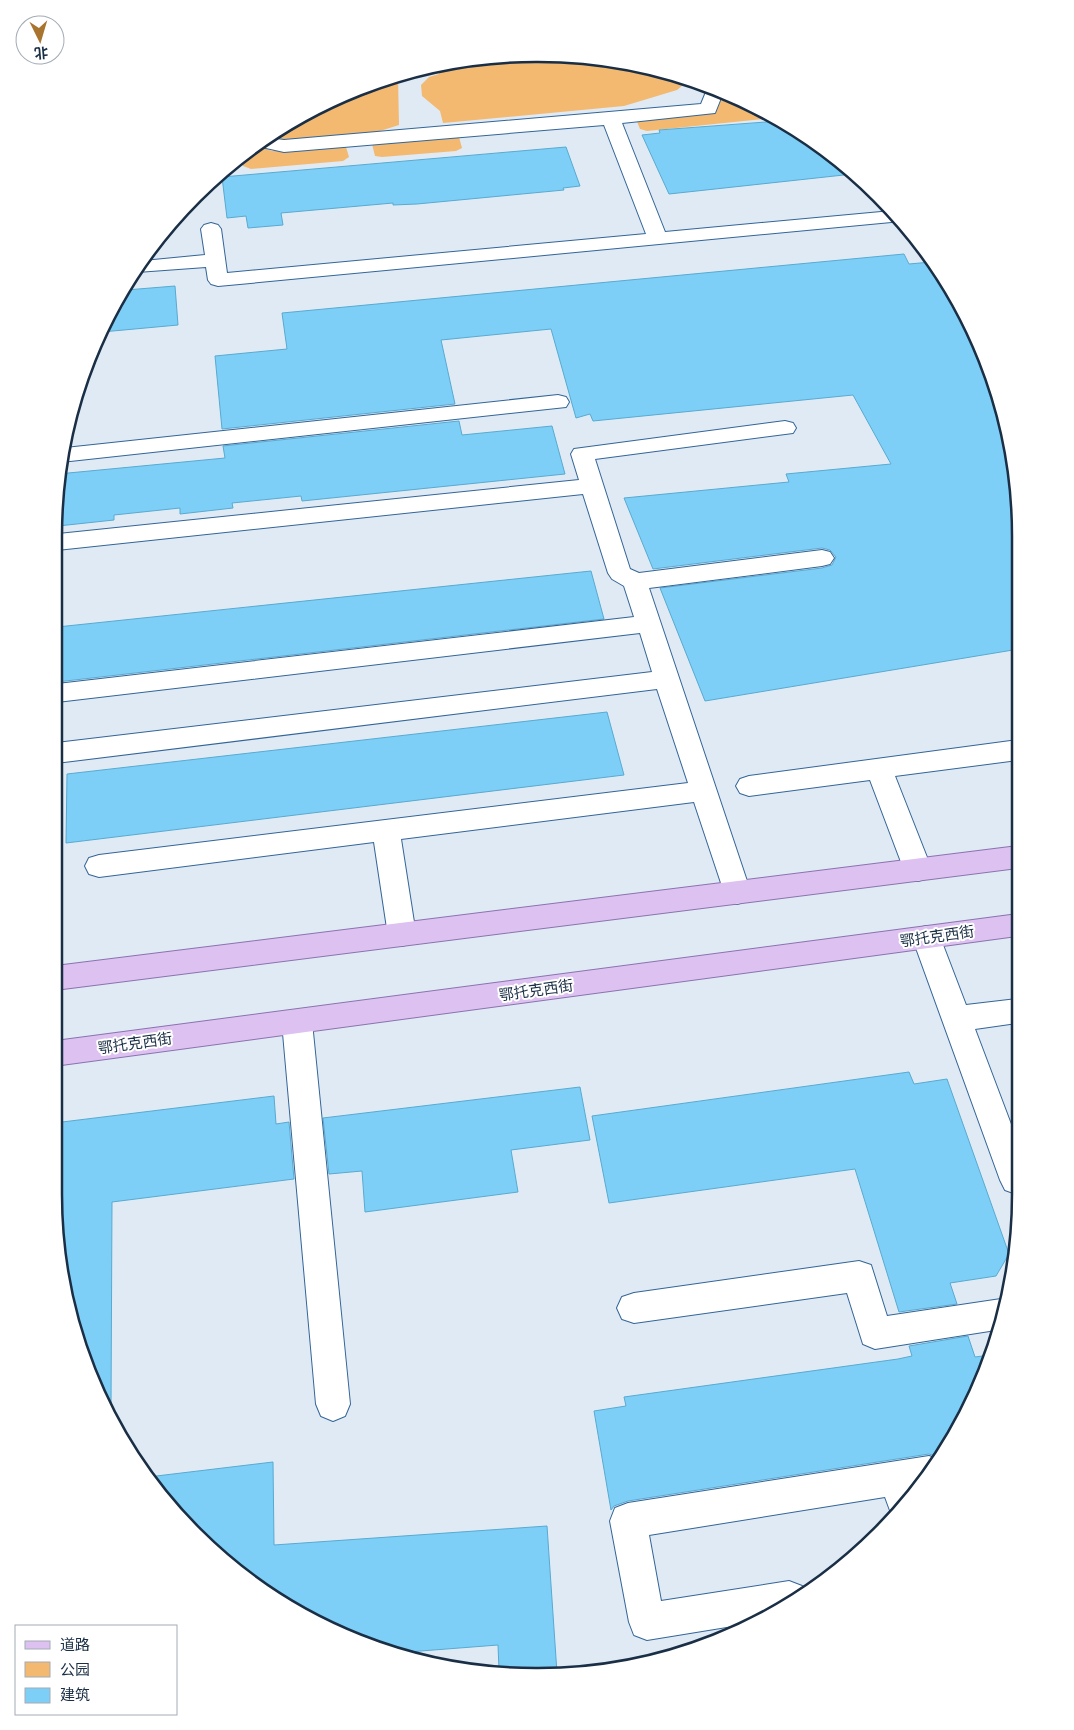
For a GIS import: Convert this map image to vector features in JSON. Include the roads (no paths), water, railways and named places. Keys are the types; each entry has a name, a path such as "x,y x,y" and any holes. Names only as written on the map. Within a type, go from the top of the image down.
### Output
{"main road":[{"path":"62,977 1012,858"},
{"name":"鄂托克西街","path":"62,1053 1012,926"}],"lane":[{"path":"271,144 284,146 709,109 712,96"},
{"path":"611,119 658,238"},
{"path":"211,229 218,280 887,217"},
{"path":"147,266 214,260"},
{"path":"70,454 558,402"},
{"path":"786,428 582,454 620,573 635,582 822,558"},
{"path":"62,542 592,486"},
{"path":"635,582 737,893"},
{"path":"62,692 648,624"},
{"path":"62,752 667,679"},
{"path":"749,786 1012,751"},
{"path":"879,768 918,870"},
{"path":"100,866 704,791"},
{"path":"386,831 402,935"},
{"path":"926,937 1012,1169"},
{"path":"956,1019 1012,1012"},
{"path":"298,1022 334,1404"},
{"path":"634,1308 859,1276 875,1333 995,1315"},
{"path":"780,1600 647,1622 628,1521 910,1485"}]}
